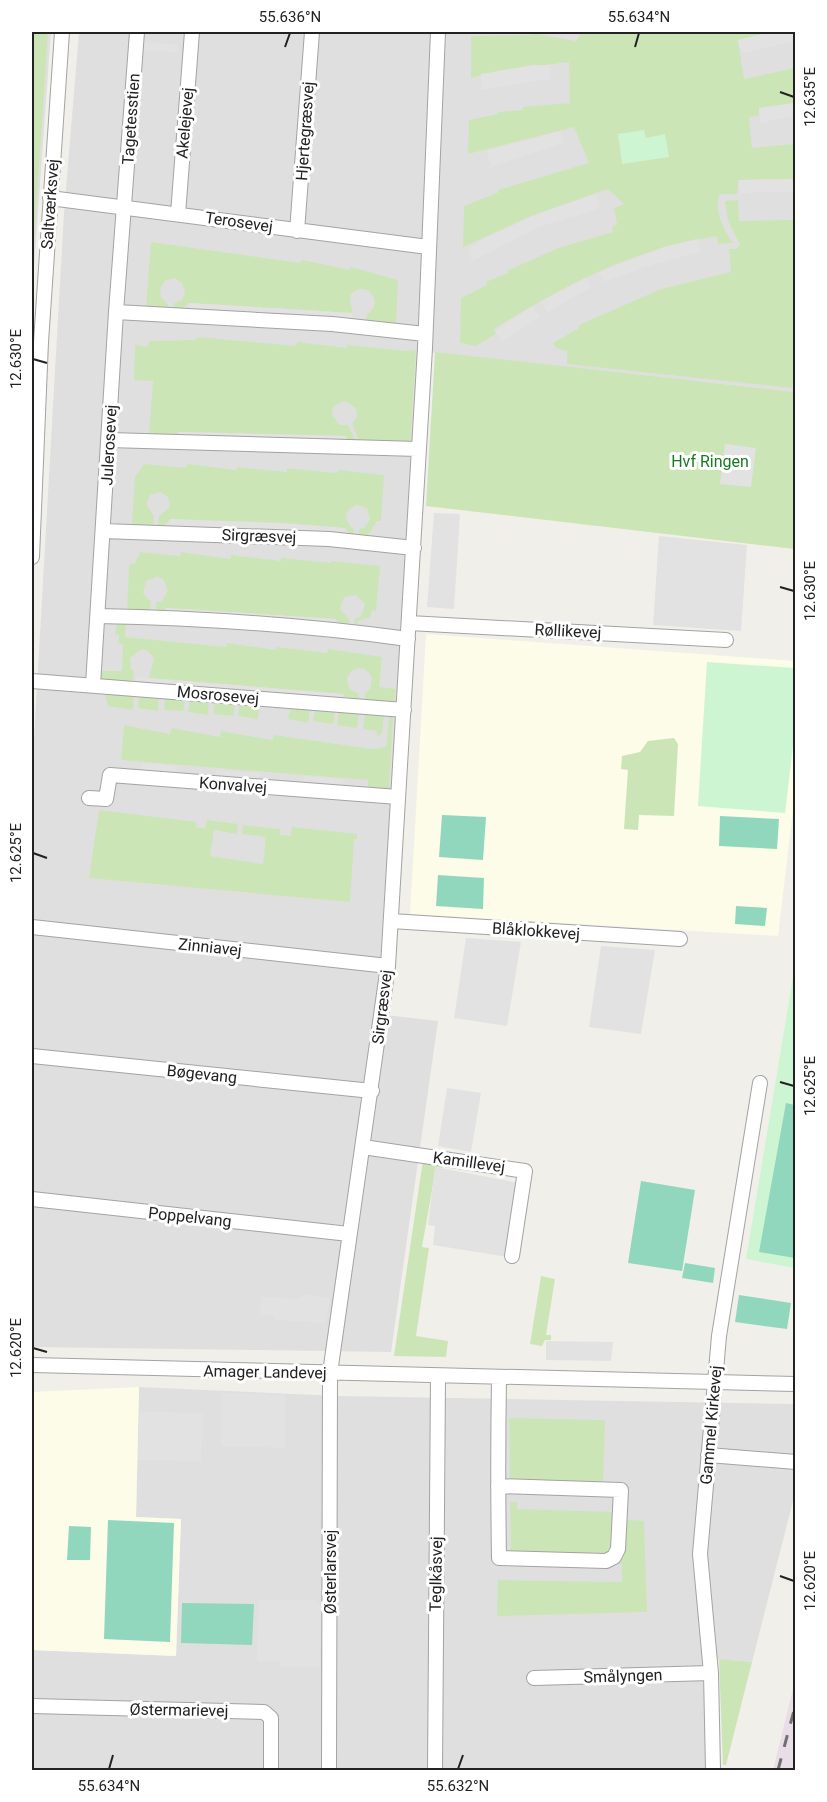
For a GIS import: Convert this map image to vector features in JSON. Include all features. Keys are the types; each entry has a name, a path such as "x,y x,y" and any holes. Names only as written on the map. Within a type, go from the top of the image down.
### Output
{"street":[{"name":"Saltværksvej","path":"32,557 36,343 50,198 62,32"},
{"name":"Tagetesstien","path":"126,206 137,32"},
{"name":"Akelejevej","path":"178,214 192,32"},
{"name":"Hjertegræsvej","path":"297,231 312,32"},
{"name":"Sirgræsvej","path":"330,1373 388,966 414,548 438,32"},
{"name":"Terosevej","path":"50,198 126,206 428,247"},
{"name":"Julerosevej","path":"93,685 110,440 116,312 126,206"},
{"path":"116,312 332,324 425,334"},
{"path":"110,440 418,449"},
{"name":"Sirgræsvej","path":"103,531 329,539 414,548"},
{"path":"98,616 328,628 408,639"},
{"name":"Røllikevej","path":"410,622 726,640"},
{"name":"Mosrosevej","path":"32,681 404,710"},
{"name":"Konvalvej","path":"89,798 106,799 110,775 398,798"},
{"name":"Blåklokkevej","path":"391,921 680,939"},
{"name":"Zinniavej","path":"32,927 388,966"},
{"name":"Bøgevang","path":"32,1056 372,1091"},
{"name":"Gammel Kirkevej","path":"713,1770 711,1673 700,1554 719,1336 760,1083"},
{"name":"Kamillevej","path":"363,1147 525,1171 512,1256"},
{"name":"Poppelvang","path":"32,1199 349,1234"},
{"name":"Amager Landevej","path":"32,1365 438,1377 795,1384"},
{"name":"Østerlarsvej","path":"329,1770 330,1373"},
{"name":"Teglkåsvej","path":"435,1770 438,1377"},
{"path":"498,1486 621,1490 618,1549 614,1557 606,1561 499,1558 498,1486 499,1378"},
{"path":"708,1455 795,1462"},
{"name":"Smålyngen","path":"534,1678 711,1673"},
{"name":"Østermarievej","path":"32,1706 264,1712 271,1718 271,1770"}],"shaded area":[{"path":"32,32 51,32 32,295"},
{"path":"79,32 795,32 795,392 419,351 377,1014 438,1021 391,1352 32,1347 32,774 64,213"},
{"path":"771,32 795,32 795,41 743,53 739,47 738,40"},
{"path":"142,42 178,45 178,52 142,50"},
{"path":"533,65 550,65 550,79 482,90 481,74"},
{"path":"795,103 795,116 760,123 759,108"},
{"path":"561,131 563,143 492,166 486,151"},
{"path":"795,179 795,192 741,193 738,180"},
{"path":"596,194 600,208 537,228 472,261 468,250 480,241 533,216"},
{"path":"697,239 700,252 644,267 604,282 599,272 664,247"},
{"path":"586,278 591,287 548,312 540,302"},
{"path":"189,303 352,313 351,327 188,316"},
{"path":"532,306 540,317 502,342 495,331"},
{"path":"178,432 346,436 345,450 177,445"},
{"path":"725,444 756,448 751,487 720,484"},
{"path":"434,513 460,514 454,609 427,607"},
{"path":"170,519 284,523 345,528 342,541 170,534"},
{"path":"659,536 747,545 741,631 653,625"},
{"path":"166,608 336,619 335,630 165,619"},
{"path":"426,634 795,661 795,794 778,936 410,914"},
{"path":"136,677 343,694 342,707 136,690"},
{"path":"142,763 177,766 176,774 141,771"},
{"path":"216,770 260,773 259,780 215,777"},
{"path":"304,776 345,780 344,787 303,784"},
{"path":"466,938 521,942 507,1026 454,1018"},
{"path":"601,946 655,950 641,1034 589,1027"},
{"path":"447,1088 481,1093 471,1152 438,1146"},
{"path":"435,1167 519,1183 508,1257 433,1245 435,1226 428,1225"},
{"path":"302,1294 330,1298 326,1323 275,1320 272,1315 260,1316 261,1297 301,1299"},
{"path":"546,1341 613,1342 611,1361 546,1360"},
{"path":"139,1387 339,1396 795,1404 795,1493 752,1662 702,1658 708,1770 32,1770 32,1650 176,1656 181,1519 136,1517"},
{"path":"139,1387 136,1517 181,1519 176,1656 32,1650 32,1392"},
{"path":"222,1393 285,1395 285,1448 221,1446"},
{"path":"139,1412 203,1413 201,1461 138,1460"},
{"path":"259,1600 315,1600 321,1606 320,1667 281,1667 281,1661 257,1661"},
{"path":"795,1681 795,1755 792,1770 773,1770"}],"green space":[{"path":"32,32 48,32 32,270"},
{"path":"581,32 771,32 738,40 744,79 795,68 795,103 759,108 759,116 749,117 752,148 795,144 795,179 739,180 737,194 720,194 719,212 723,226 733,243 718,244 717,236 686,242 628,260 547,298 494,329 496,334 476,346 460,343 461,298 487,285 486,282 508,273 507,271 558,248 613,232 612,227 617,225 614,208 624,204 608,189 533,215 463,247 464,206 499,192 498,190 589,163 574,127 468,154 469,120 498,114 498,112 523,110 523,107 570,103 569,62 503,70 471,78 471,36 531,35 532,33 576,41"},
{"path":"644,130 646,138 665,134 669,157 622,164 618,134"},
{"path":"738,200 739,221 795,220 796,360 792,388 567,364 567,351 556,348 553,343 579,328 579,325 661,289 731,272 729,249 736,249 740,244 728,221 725,201"},
{"path":"151,242 300,263 302,260 350,270 351,267 398,280 396,327 366,323 367,314 373,309 375,303 371,293 361,289 350,296 352,313 189,303 181,310 174,310 173,304 182,300 185,291 182,283 174,278 165,281 160,289 161,298 168,304 168,310 146,308"},
{"path":"197,337 296,346 297,342 347,348 347,345 416,350 410,447 360,443 352,424 357,416 356,408 345,401 334,406 332,414 339,425 348,425 356,441 354,445 345,436 179,432 171,439 127,437 127,433 149,434 153,381 134,380 135,345 148,347 149,341 196,340"},
{"name":"Hvf Ringen","path":"435,352 795,392 795,549 426,506"},
{"path":"144,464 186,468 187,464 236,470 237,467 287,472 287,468 337,473 338,470 384,475 381,521 377,521 368,535 359,535 359,529 364,528 370,519 367,508 357,505 347,512 346,516 350,526 354,529 353,537 345,528 170,519 162,528 158,528 159,516 170,507 168,497 160,492 150,495 146,504 154,516 153,528 132,526 135,477"},
{"path":"140,552 180,556 181,552 230,559 231,555 281,561 281,558 380,566 376,611 372,610 370,617 358,621 357,629 354,628 355,619 361,616 365,604 356,595 344,597 340,609 349,619 349,628 343,628 336,619 167,608 156,614 156,602 162,601 168,590 163,579 157,577 146,581 143,593 151,602 150,614 127,614 129,565 135,563"},
{"path":"117,623 126,624 125,637 226,647 227,643 276,650 277,647 327,653 328,649 382,657 379,687 396,689 394,705 365,703 365,693 370,689 372,678 360,668 353,671 347,678 349,689 359,694 359,702 348,702 343,694 149,678 154,658 147,650 142,649 130,658 134,672 133,684 101,681 101,671 122,671 123,644 118,643 119,635 115,635"},
{"path":"707,662 795,668 795,729 785,813 698,806"},
{"path":"105,693 134,695 133,710 108,706"},
{"path":"139,696 159,698 158,711 138,708"},
{"path":"165,698 185,700 183,711 164,710"},
{"path":"190,700 209,702 208,715 188,712"},
{"path":"215,703 235,704 233,716 213,714"},
{"path":"240,704 259,706 258,719 238,716"},
{"path":"290,709 310,710 308,723 288,719"},
{"path":"315,710 335,712 333,724 313,721"},
{"path":"339,712 359,714 357,728 337,725"},
{"path":"365,714 384,716 380,735 377,736 377,731 363,729"},
{"path":"389,717 393,717 389,791 368,789 368,780 121,760 124,725 170,734 172,728 220,737 221,731 272,740 274,735 372,749 386,747"},
{"path":"674,738 678,744 674,816 639,815 638,830 624,829 628,770 621,769 622,756 640,752 648,741"},
{"path":"99,810 197,822 196,827 205,829 207,820 238,824 237,834 214,830 210,856 263,864 266,837 242,834 243,825 280,829 280,835 291,836 292,827 357,834 357,839 354,839 350,902 89,878"},
{"path":"442,815 486,817 483,860 439,857"},
{"path":"720,816 779,819 777,849 719,846"},
{"path":"438,875 484,878 483,909 436,906"},
{"path":"736,906 767,908 765,926 735,924"},
{"path":"795,965 795,1268 746,1259"},
{"path":"786,1103 795,1105 795,1258 759,1252"},
{"path":"423,1160 441,1164 443,1168 436,1167 422,1247 429,1248 416,1336 448,1341 446,1357 394,1356"},
{"path":"641,1181 695,1190 682,1271 628,1263"},
{"path":"685,1263 715,1268 713,1283 682,1278"},
{"path":"541,1276 555,1279 546,1335 551,1335 551,1340 545,1340 542,1346 530,1344"},
{"path":"739,1295 791,1303 787,1329 735,1322"},
{"path":"509,1418 605,1420 603,1486 510,1483"},
{"path":"510,1502 517,1502 517,1509 616,1512 615,1544 608,1555 511,1554"},
{"path":"621,1519 644,1521 647,1612 497,1616 498,1580 622,1582 622,1564 613,1564"},
{"path":"108,1520 174,1523 170,1642 104,1639"},
{"path":"69,1526 91,1527 90,1560 67,1560"},
{"path":"182,1603 254,1604 252,1645 181,1643"},
{"path":"719,1659 752,1662 726,1765 723,1765"}],"railway":[{"path":"778,1770 796,1703"}]}
